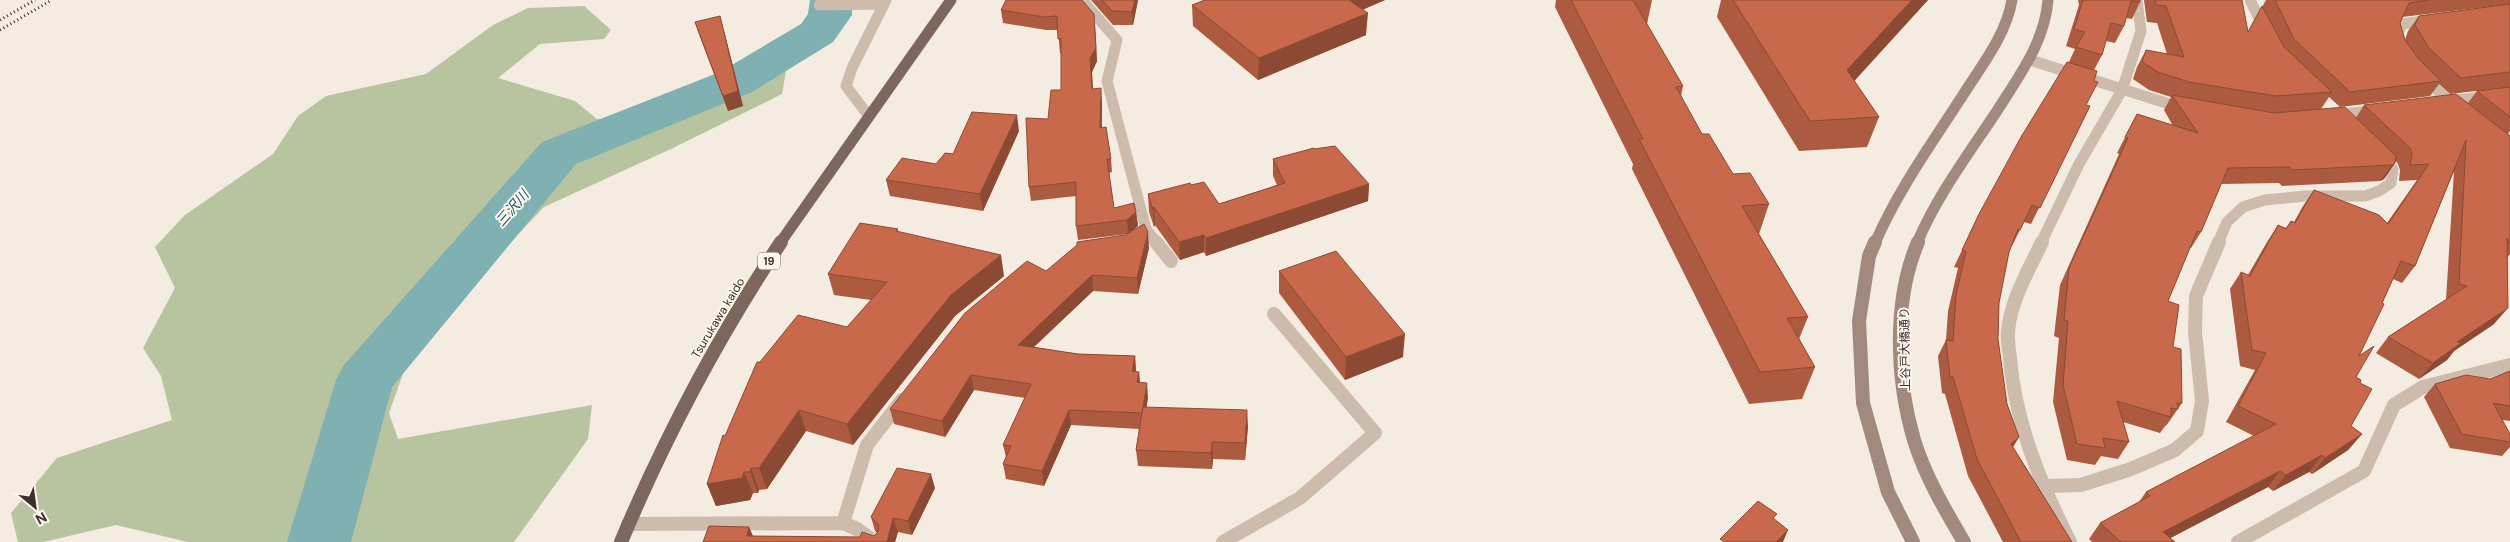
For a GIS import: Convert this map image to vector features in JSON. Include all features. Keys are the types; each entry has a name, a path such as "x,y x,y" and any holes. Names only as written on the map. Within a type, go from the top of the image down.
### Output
{"main road":[{"name":"Tsurukawa kaido","path":"621,542 667,439 712,352 788,232 868,115 951,0"}],"street":[{"path":"1082,0 1117,40 1107,80 1143,232 1171,261"},
{"path":"1913,542 1888,492 1863,403 1859,321 1869,256 1891,206 1993,48 2009,19 2012,0"},
{"name":"上谷戸大橋通り","path":"1964,542 1942,503 1914,440 1903,386 1902,311 1915,250 1935,208 2030,60 2049,10 2048,0"},
{"path":"2070,542 2027,440 2012,384 2008,331 2017,294 2079,164 2122,90 2141,31 2137,0"},
{"path":"2250,0 2271,42"},
{"path":"868,115 852,98 846,86 852,68 885,2"},
{"path":"819,5 885,2"},
{"path":"2401,50 2397,44 2397,34 2403,24 2442,18"},
{"path":"2030,60 2122,90 2196,110"},
{"path":"2415,69 2462,112"},
{"path":"2429,103 2510,94"},
{"path":"2348,127 2330,113 2392,108"},
{"path":"2045,486 2081,485 2131,469 2175,450 2197,431 2202,401 2195,332 2196,296 2227,222 2243,207 2265,200 2305,196 2366,196 2379,192 2391,184 2393,168 2374,151"},
{"path":"1223,542 1300,498 1375,433 1274,314"},
{"path":"2238,542 2364,471 2394,405 2423,386 2510,364"},
{"path":"843,523 867,445 909,390"},
{"path":"628,524 843,523 875,542"}],"green space":[{"path":"584,6 611,30 604,39 540,44 498,78 575,101 597,119 676,116 787,65 782,94 673,148 544,207 453,303 411,351 389,413 398,439 592,405 588,439 514,542 188,542 116,525 43,542 18,542 11,513 57,458 172,420 161,376 143,348 175,288 155,247 185,215 273,154 298,116 326,96 426,74 493,25 528,8"}],"building":[{"path":"1006,0 1082,0 1094,14 1096,48 1090,58 1092,89 1101,88 1100,128 1106,127 1111,159 1107,159 1114,208 1134,203 1136,212 1127,220 1076,226 1076,182 1029,187 1026,118 1048,119 1051,90 1061,90 1061,39 1058,39 1057,16 1044,17 1001,10"},
{"path":"1102,0 1135,0 1132,12 1112,11"},
{"path":"1205,0 1349,0 1368,13 1259,58 1192,5"},
{"path":"1571,0 1633,0 1683,86 1676,87 1702,134 1709,134 1733,174 1750,173 1769,204 1742,206 1808,317 1787,318 1815,367 1760,372 1639,139 1643,139"},
{"path":"1733,0 1912,0 1847,70 1879,117 1810,121"},
{"path":"2083,0 2140,0 2140,2 2131,1 2124,26 2111,23 2102,55 2076,47 2085,32 2074,29"},
{"path":"2155,0 2242,0 2248,32 2262,6 2284,47 2332,92 2276,96 2189,82 2158,72 2142,62 2146,50 2184,57 2166,6 2156,5"},
{"path":"2275,0 2430,0 2409,3 2400,23 2405,40 2418,58 2441,81 2350,92 2294,39"},
{"path":"2510,4 2510,72 2461,78 2429,48 2415,25 2419,16"},
{"path":"720,16 738,91 723,96 695,22"},
{"path":"2067,62 2097,71 2094,81 2098,82 2086,105 2090,106 2040,208 2032,205 2020,230 2018,229 2009,252 1999,303 1998,339 2007,404 2019,437 2011,444 2072,542 2021,542 1977,459 1953,377 1950,377 1946,340 1953,341 1956,295 1966,252 1962,250 1979,214 2021,137"},
{"path":"2510,87 2510,117 2477,91"},
{"path":"2456,94 2510,136 2510,244 2507,238 2508,308 2457,342 2461,343 2433,363 2388,337 2467,286 2459,284 2466,140 2415,266 2401,261 2382,303 2384,304 2359,356 2374,346 2356,377 2361,380 2360,383 2372,389 2351,426 2362,434 2325,458 2322,455 2286,475 2280,471 2163,532 2175,542 2121,542 2100,523 2150,496 2146,492 2276,424 2238,406 2266,353 2252,350 2241,272 2250,276 2278,225 2286,229 2291,221 2295,223 2314,190 2379,215 2388,224 2429,164 2410,165 2412,154 2410,148 2364,105"},
{"path":"2172,95 2274,113 2345,107 2396,156 2395,163 2392,165 2293,170 2289,167 2228,168 2201,232 2197,231 2168,301 2179,305 2173,347 2181,349 2182,403 2177,403 2178,409 2171,408 2171,417 2117,401 2129,442 2103,438 2105,448 2077,444 2063,385 2068,321 2064,320 2069,268 2128,138 2125,137 2137,114 2198,133"},
{"path":"972,112 1017,115 980,194 886,180 902,158 936,164 945,153 953,154"},
{"path":"1335,146 1369,184 1206,238 1204,235 1179,242 1154,207 1153,210 1148,194 1190,183 1191,185 1204,182 1219,204 1285,183 1273,159 1314,148"},
{"path":"860,223 898,229 896,231 1001,255 951,295 847,424 799,410 759,468 751,468 750,472 744,472 742,478 707,484 723,435 725,436 757,362 760,362 798,315 847,327 887,282 828,274"},
{"path":"1144,224 1148,232 1137,278 1092,275 1018,345 1078,354 1135,356 1132,371 1139,372 1137,382 1147,383 1142,413 1069,410 1042,471 1003,464 1011,446 1003,445 1031,384 971,375 942,421 890,409 965,313 1027,261 1046,271 1077,245 1077,242 1125,235"},
{"path":"1336,251 1405,334 1346,357 1279,271"},
{"path":"2510,371 2510,406 2493,403 2510,434 2510,442 2462,434 2435,384 2466,375 2490,379"},
{"path":"1143,407 1247,410 1245,443 1212,442 1211,453 1136,450"},
{"path":"897,468 931,474 908,521 893,518 887,542 703,542 709,526 749,527 747,536 860,537 862,532 874,536 878,532 879,525 871,517"},
{"path":"1758,501 1777,514 1773,518 1788,530 1776,542 1724,542 1720,539"}],"waterway":[{"name":"三沢川","path":"319,542 365,380 559,153 736,82 817,33 830,15 831,0"}],"railway":[{"path":"0,20 35,0"},
{"path":"0,30 52,0"}]}
